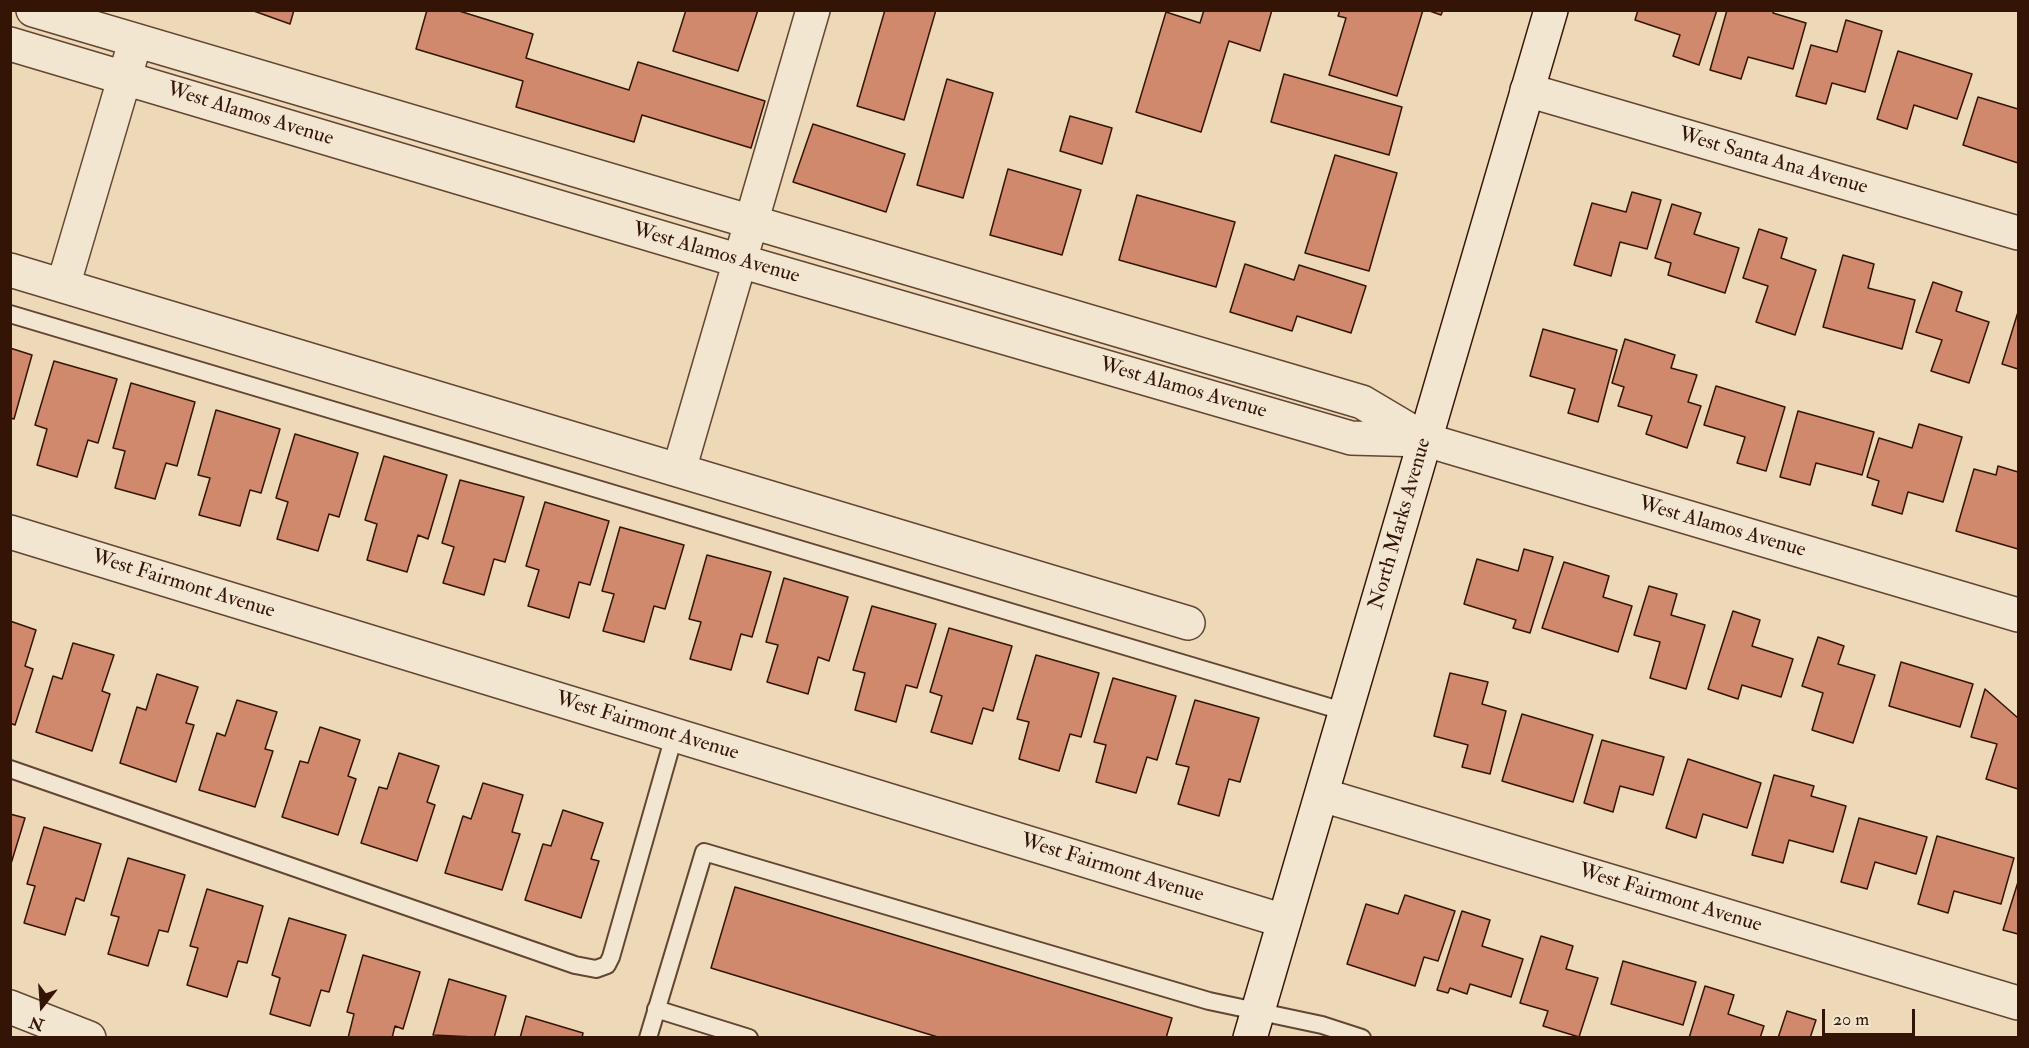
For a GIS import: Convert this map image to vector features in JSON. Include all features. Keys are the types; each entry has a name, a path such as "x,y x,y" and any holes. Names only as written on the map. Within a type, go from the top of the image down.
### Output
{"street":[{"path":"679,470 813,10"},
{"name":"North Marks Avenue","path":"1254,1025 1551,10"},
{"path":"17,46 36,11"},
{"name":"West Alamos Avenue","path":"36,11 135,43 1362,402 1426,440 2019,615"},
{"path":"63,286 135,43"},
{"name":"West Alamos Avenue","path":"17,46 740,261 1351,438 1426,440"},
{"name":"West Santa Ana Avenue","path":"1527,90 2019,234"},
{"path":"10,270 1188,623"},
{"name":"West Fairmont Avenue","path":"10,532 1284,921"},
{"name":"West Fairmont Avenue","path":"1322,795 2019,1003"},
{"path":"10,1007 89,1038"}],"lane":[{"path":"10,314 1346,712"},
{"path":"10,769 575,965 596,969 607,965 610,957 674,736"},
{"path":"648,1038 704,852 1198,997 1254,1025 1322,1025 1362,1038"},
{"path":"656,1009 749,1038"}],"building":[{"path":"251,10 294,10 290,24"},
{"path":"427,10 456,10 533,34 526,58 629,90 638,62 765,101 751,148 642,115 634,142 516,107 523,81 416,49"},
{"path":"686,10 758,10 738,71 673,51"},
{"path":"885,10 936,10 904,120 857,106"},
{"path":"1204,10 1272,10 1260,51 1229,41 1201,132 1136,112 1166,12 1200,23"},
{"path":"1340,10 1423,10 1397,96 1329,75 1346,18 1338,16"},
{"path":"1427,10 1443,10 1441,15"},
{"path":"1638,10 1717,10 1699,65 1673,56 1680,35 1635,20"},
{"path":"1727,10 1774,10 1773,13 1806,23 1793,69 1748,57 1741,79 1710,70"},
{"path":"1846,20 1882,31 1865,92 1832,83 1826,104 1796,96 1811,45 1837,52"},
{"path":"1898,51 1972,74 1957,119 1914,105 1907,129 1877,119"},
{"path":"1284,74 1402,107 1389,155 1271,122"},
{"path":"947,79 993,93 963,198 917,185"},
{"path":"1978,97 2018,109 2018,163 1963,145"},
{"path":"1070,116 1112,128 1102,164 1060,151"},
{"path":"813,124 905,154 886,212 793,182"},
{"path":"1335,155 1397,173 1369,271 1305,253"},
{"path":"1008,169 1081,190 1062,255 990,235"},
{"path":"1632,192 1661,200 1647,249 1620,242 1611,276 1574,265 1592,203 1626,212"},
{"path":"1137,195 1235,222 1216,287 1119,260"},
{"path":"1672,204 1701,213 1694,234 1739,248 1725,293 1668,275 1671,263 1655,258"},
{"path":"1759,229 1787,238 1781,258 1816,270 1795,335 1756,322 1768,286 1743,278"},
{"path":"1843,255 1874,264 1868,288 1915,300 1902,349 1823,327"},
{"path":"1245,264 1294,280 1299,265 1366,286 1351,333 1297,316 1292,331 1230,312"},
{"path":"1933,282 1962,292 1956,311 1989,322 1969,383 1931,371 1942,340 1916,332"},
{"path":"2018,312 2018,369 2002,364"},
{"path":"1543,329 1617,350 1598,422 1568,413 1575,389 1530,376"},
{"path":"1625,339 1675,355 1671,368 1697,375 1688,402 1701,406 1687,448 1646,434 1652,416 1618,406 1624,387 1612,383"},
{"path":"10,348 32,355 14,419 10,418"},
{"path":"54,361 117,379 98,443 88,440 77,477 37,465 47,429 35,425"},
{"path":"131,383 195,402 177,466 166,463 155,499 115,488 125,451 113,448"},
{"path":"1716,386 1785,407 1766,471 1737,463 1745,437 1704,425"},
{"path":"216,410 280,429 261,493 250,490 240,526 199,515 210,478 198,475"},
{"path":"1798,411 1874,432 1862,475 1816,463 1810,485 1780,477"},
{"path":"1919,424 1962,437 1943,502 1908,492 1902,514 1872,505 1879,481 1867,477 1879,438 1912,448"},
{"path":"295,434 358,453 339,517 329,514 318,551 277,539 288,502 276,498"},
{"path":"384,456 447,475 428,539 418,535 407,572 367,560 377,524 365,520"},
{"path":"1998,466 2018,472 2018,549 1956,531 1974,469 1996,475"},
{"path":"460,480 524,497 505,562 494,559 484,595 443,583 454,547 442,543"},
{"path":"545,502 609,521 590,585 579,582 569,618 528,606 539,570 526,566"},
{"path":"620,527 684,545 665,609 654,606 644,642 603,631 614,594 602,591"},
{"path":"1524,549 1553,557 1530,633 1513,628 1516,620 1464,604 1477,559 1518,571"},
{"path":"707,555 771,572 752,637 741,634 731,670 690,659 701,622 689,619"},
{"path":"1564,562 1609,576 1603,597 1632,606 1618,652 1542,628"},
{"path":"784,578 848,597 829,661 818,657 808,694 767,682 778,645 766,642"},
{"path":"1649,586 1677,594 1671,615 1705,625 1686,689 1650,678 1660,642 1634,635"},
{"path":"872,606 936,624 917,688 906,685 896,722 855,710 865,673 853,670"},
{"path":"1733,611 1760,620 1752,646 1793,659 1781,697 1742,685 1738,699 1708,689"},
{"path":"10,621 36,630 25,666 33,669 15,725 10,723"},
{"path":"949,628 1012,646 993,711 983,708 972,744 931,732 942,696 930,692"},
{"path":"1818,637 1844,646 1838,664 1875,675 1853,743 1812,730 1823,693 1802,686"},
{"path":"73,643 114,655 102,691 110,694 92,751 36,732 53,676 62,679"},
{"path":"1036,655 1099,673 1081,737 1070,734 1059,771 1019,759 1029,722 1017,719"},
{"path":"1901,662 1973,684 1960,727 1889,706"},
{"path":"1450,673 1488,682 1482,704 1506,711 1490,774 1462,767 1468,745 1434,736"},
{"path":"157,674 198,687 186,723 194,725 176,782 120,763 137,707 146,710"},
{"path":"1113,678 1176,696 1157,760 1147,757 1136,793 1096,782 1106,745 1094,742"},
{"path":"1985,689 2018,718 2018,789 1986,779 1997,744 1971,737"},
{"path":"237,700 277,712 265,749 273,751 255,807 199,790 217,733 225,736"},
{"path":"1195,700 1259,718 1240,782 1229,779 1219,816 1178,804 1189,767 1176,764"},
{"path":"1522,714 1593,735 1573,802 1502,781"},
{"path":"320,727 360,740 348,776 356,779 338,835 282,817 300,761 308,763"},
{"path":"1602,740 1664,757 1653,795 1620,786 1613,812 1584,803"},
{"path":"399,753 439,766 427,802 435,805 417,861 361,843 379,787 387,789"},
{"path":"1688,759 1761,783 1747,828 1703,814 1696,838 1666,828"},
{"path":"1774,775 1814,786 1811,796 1846,806 1833,852 1789,840 1783,863 1752,855"},
{"path":"483,783 523,795 512,832 520,834 502,890 445,873 463,816 471,819"},
{"path":"563,810 603,823 591,859 599,861 581,918 525,900 543,844 551,846"},
{"path":"10,814 25,818 10,867"},
{"path":"1859,818 1927,837 1916,874 1875,862 1867,889 1841,882"},
{"path":"44,827 101,844 84,901 76,898 65,935 24,923 35,886 27,884"},
{"path":"1937,836 2014,858 2001,904 1954,891 1948,913 1918,904"},
{"path":"128,858 185,875 168,932 159,930 148,966 108,954 119,917 111,915"},
{"path":"2018,882 2018,934 2003,930"},
{"path":"735,887 1172,1018 1166,1038 941,1038 711,968"},
{"path":"207,889 263,906 247,963 238,961 227,997 187,985 198,948 190,946"},
{"path":"1405,895 1455,911 1438,961 1424,957 1415,986 1347,964 1366,904 1398,914"},
{"path":"1462,911 1490,920 1482,946 1523,959 1511,997 1470,984 1467,994 1450,988 1448,993 1437,990"},
{"path":"289,918 346,935 329,992 321,990 310,1026 270,1014 280,978 272,975"},
{"path":"1541,936 1573,946 1566,969 1598,978 1579,1037 1543,1026 1548,1011 1520,1003"},
{"path":"363,955 420,972 403,1029 395,1026 392,1038 348,1038 354,1014 347,1012"},
{"path":"1623,961 1696,982 1683,1025 1611,1004"},
{"path":"449,979 506,996 494,1038 433,1035"},
{"path":"1705,986 1734,995 1728,1014 1764,1026 1760,1038 1689,1038"},
{"path":"1787,1011 1816,1020 1810,1038 1778,1038"},
{"path":"526,1016 583,1033 582,1038 520,1038"}]}
